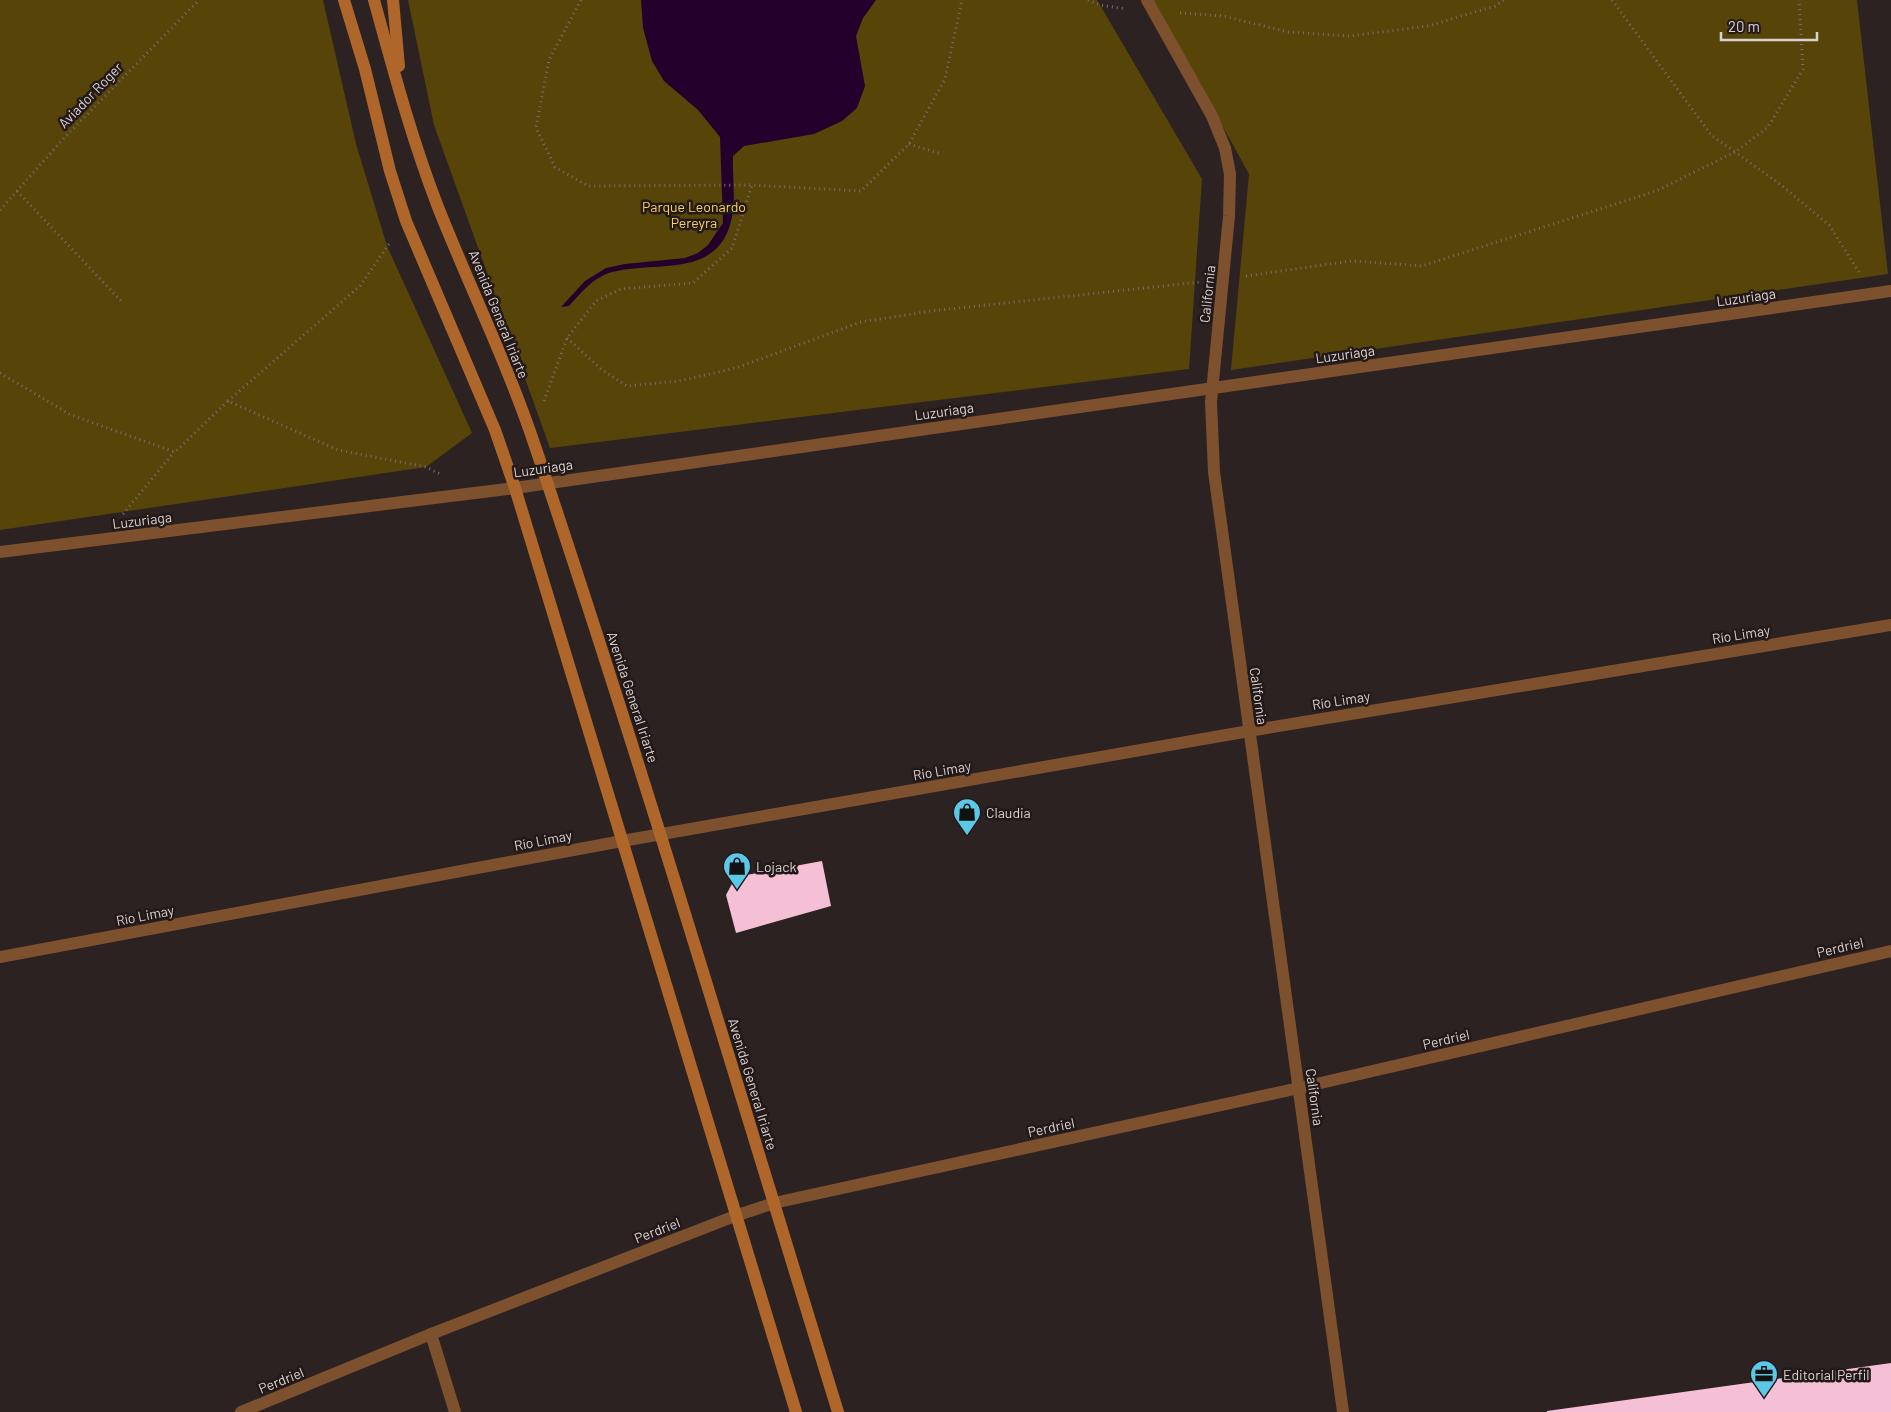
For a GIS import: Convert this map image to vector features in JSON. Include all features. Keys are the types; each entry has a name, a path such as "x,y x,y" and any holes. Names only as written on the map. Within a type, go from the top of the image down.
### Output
{"main road":[{"path":"344,0 365,69 390,171 406,221 496,430 796,1412"},
{"name":"Avenida General Iriarte","path":"374,0 406,110 437,205 526,420 547,483 661,834 838,1412"},
{"path":"392,0 406,110"}],"street":[{"name":"California","path":"1147,0 1212,116 1228,161 1231,198 1212,388 1211,420 1214,472 1343,1412"},
{"name":"Luzuriaga","path":"0,552 514,488 1891,291"},
{"name":"Río Limay","path":"0,957 622,840 1249,731 1891,624"},
{"name":"Perdriel","path":"242,1412 431,1334 735,1216 774,1203 1299,1088 1891,951"},
{"path":"431,1334 455,1412"}],"path":[{"name":"Aviador Roger","path":"0,210 65,137 200,0"},
{"path":"581,0 549,60 536,128 555,167 588,186 752,185 861,191 909,144 945,79 962,0"},
{"path":"1088,0 1100,5 1154,13 1159,11 1223,16 1288,32 1350,36 1428,26 1495,6 1504,0"},
{"path":"1612,0 1711,134 1735,152 1768,127 1803,69 1799,0"},
{"path":"909,144 942,154"},
{"path":"526,420 538,416 567,338 596,302 621,289 693,283 732,248 752,185"},
{"path":"17,191 124,303"},
{"path":"124,537 123,512 174,452 228,401 360,286 406,221"},
{"path":"0,373 71,415 174,452"},
{"path":"228,401 338,450 426,467 476,492"}],"green space":[{"path":"0,0 323,0 356,144 387,246 472,433 426,467 0,530"},
{"name":"Parque Leonardo Pereyra","path":"408,0 1097,0 1202,179 1189,369 550,448 434,125"},
{"path":"1153,0 1857,0 1888,274 1231,370 1249,174"}],"shaded area":[{"path":"641,0 876,0 863,18 856,36 865,86 857,108 842,121 814,134 744,146 733,156 734,199 730,225 722,243 709,254 694,261 677,265 623,270 606,274 590,284 569,306 561,307 585,281 606,268 625,264 685,258 698,253 708,245 723,223 720,137 698,110 664,81 652,61 643,28"}],"building":[{"path":"822,861 831,906 736,933 726,895 734,880 741,876"},
{"name":"Editorial Perfil","path":"1891,1363 1891,1412 1547,1412 1547,1411"}],"place":[{"name":"Claudia","path":"967,836"},
{"name":"Lojack","path":"737,890"},
{"name":"Editorial Perfil","path":"1764,1398"}]}
